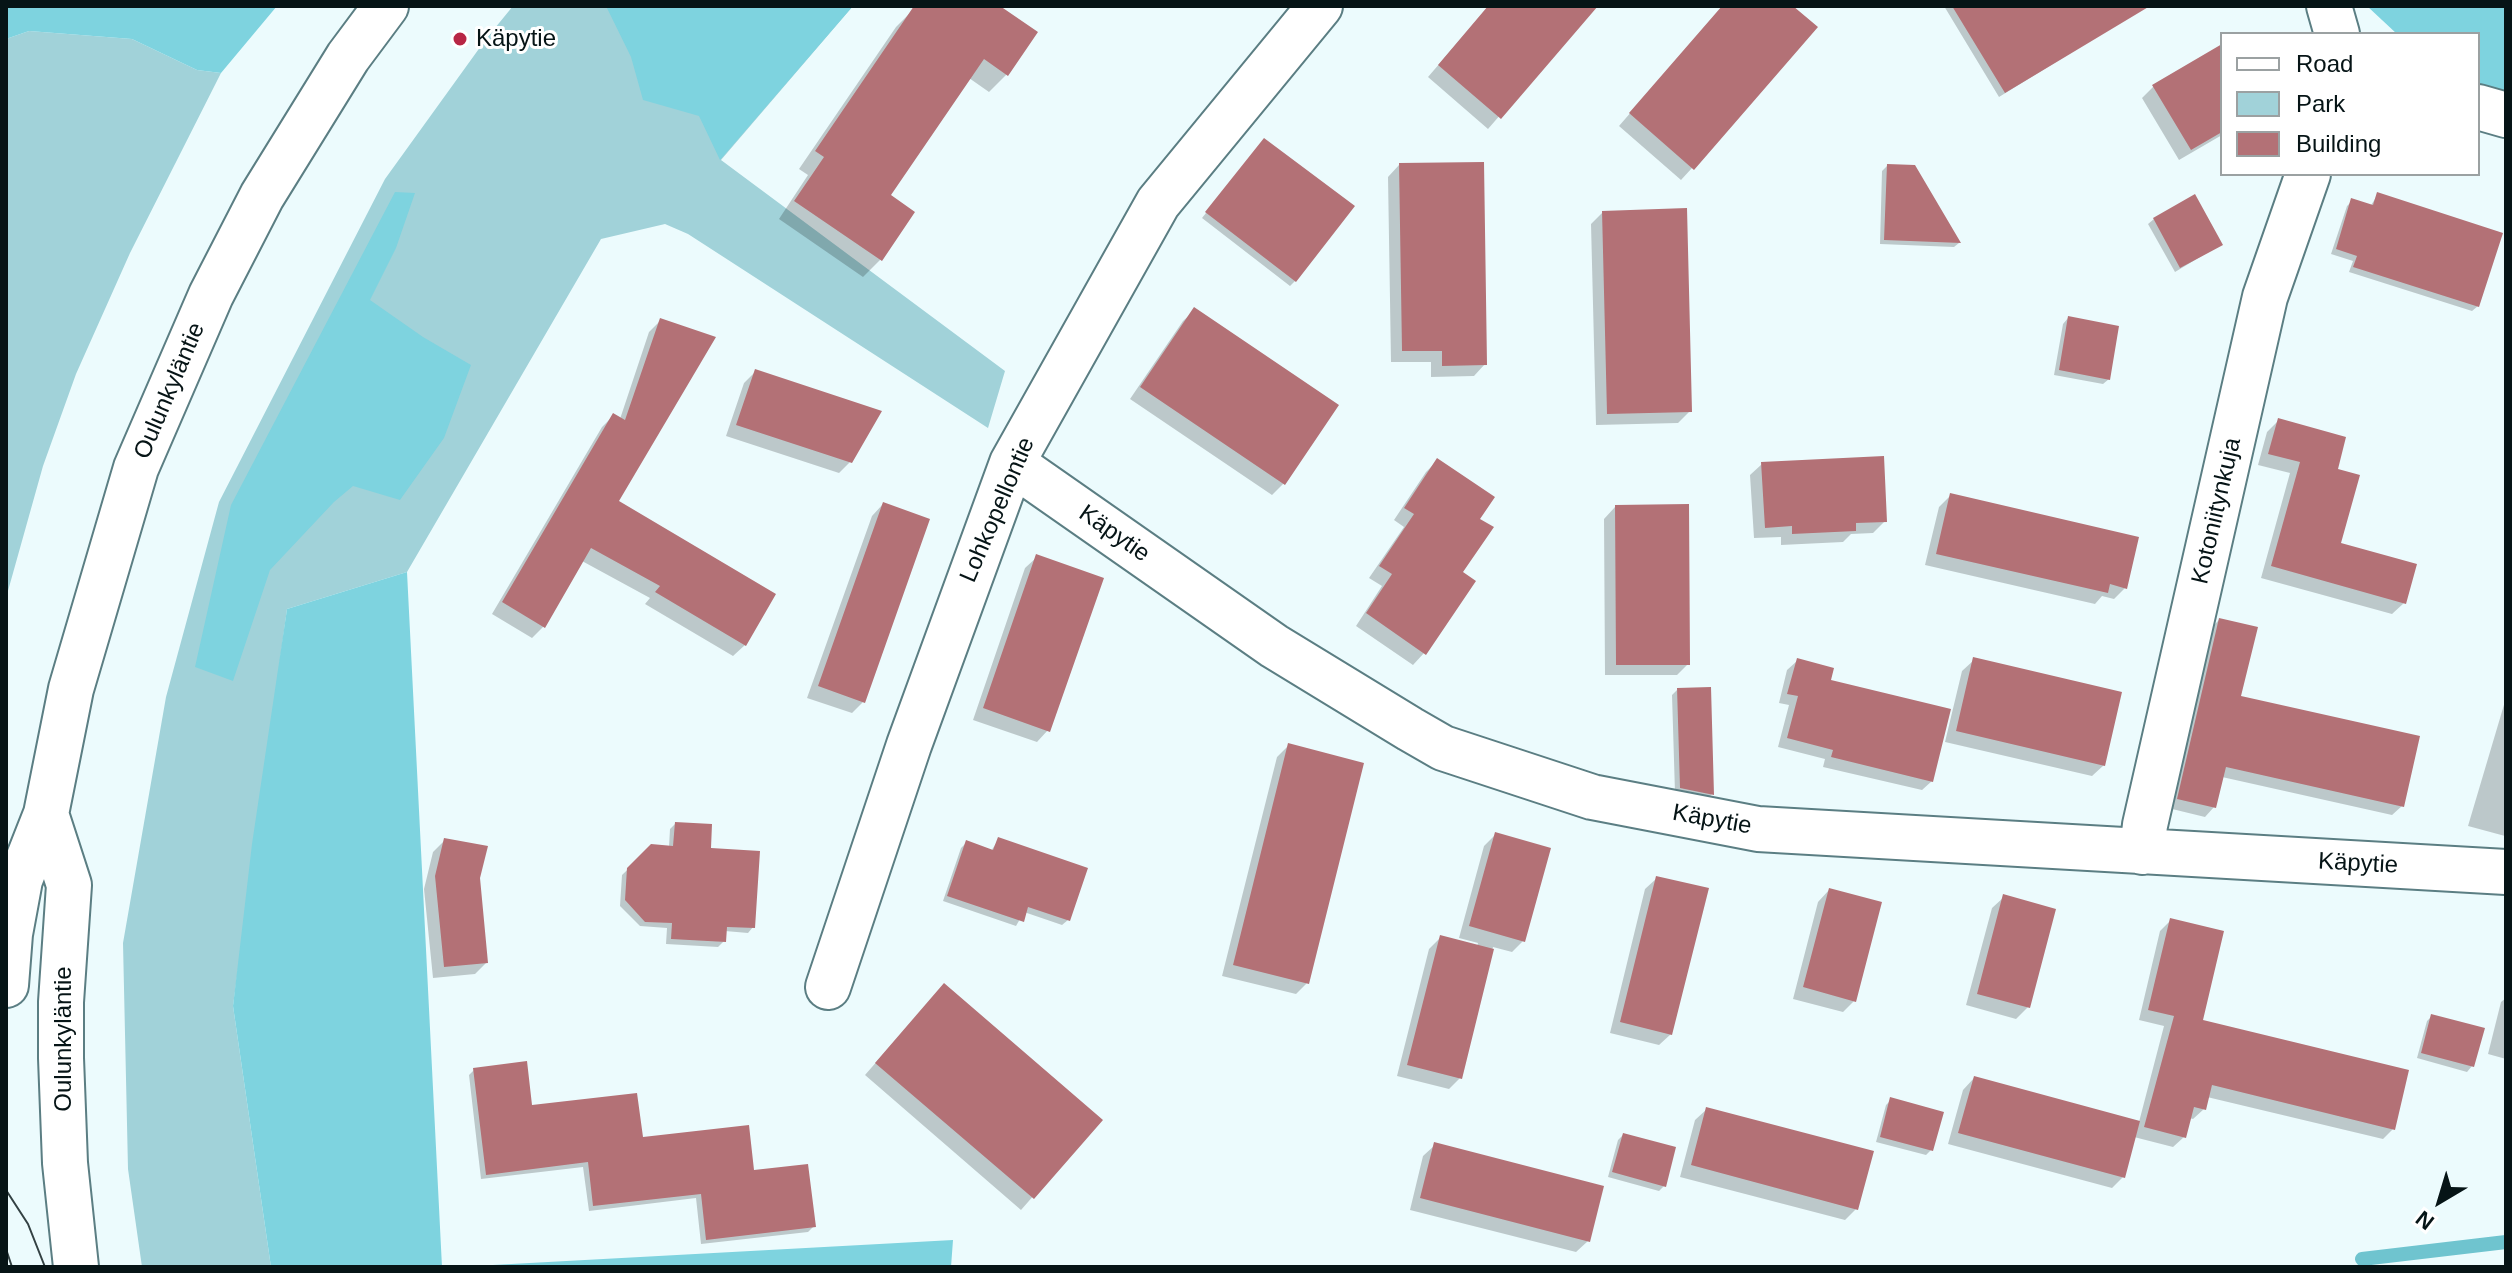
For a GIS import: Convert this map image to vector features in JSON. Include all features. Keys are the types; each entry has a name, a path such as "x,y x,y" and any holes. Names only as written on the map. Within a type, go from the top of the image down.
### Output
{"street":[{"name":"Oulunkyläntie","path":"6,985 10,934 20,880 46,814 71,689 136,468 211,295 262,196 348,57 386,6"},
{"name":"Lohkopellontie","path":"828,987 909,745 1012,463 1158,203 1320,6"},
{"path":"2329,6 2336,32"},
{"path":"2480,108 2506,115"},
{"name":"Kotoniitynkuja","path":"2142,852 2145,825 2265,297 2307,176"},
{"name":"Käpytie","path":"1012,463 1274,646 1443,748 1592,797 1758,829 2506,872"},
{"name":"Oulunkyläntie","path":"46,814 69,885 61,1002 61,1058 65,1163 76,1267"}],"green space":[{"path":"513,6 853,6 721,160 1005,371 988,428 688,234 665,224 601,239 407,572 287,609 233,1006 271,1267 142,1267 128,1169 123,943 166,697 219,502 385,179"},
{"path":"29,31 132,39 197,70 221,73 130,253 76,374 43,466 6,598 6,39"}],"shaded area":[{"path":"6,6 277,6 221,73 197,70 132,39 29,31 6,39"},
{"path":"606,6 853,6 720,160 699,116 643,100 631,57"},
{"path":"2367,6 2506,6 2506,92 2480,85 2480,32 2395,32"},
{"path":"395,192 415,193 396,248 370,300 423,337 471,365 444,438 400,500 353,486 270,570 233,681 195,667 231,505"},
{"path":"407,572 442,1267 271,1267 233,1006 252,844 287,609"},
{"path":"953,1240 951,1267 456,1267"}],"building":[{"path":"914,6 1000,6 1038,32 1008,76 984,59 891,195 915,212 882,261 794,201 824,157 815,151"},
{"path":"1488,6 1598,6 1501,119 1438,65"},
{"path":"1722,6 1793,6 1818,27 1694,170 1629,113"},
{"path":"1952,6 2150,6 2005,93"},
{"path":"2220,45 2220,133 2191,150 2152,85"},
{"path":"1264,138 1355,206 1296,282 1205,212"},
{"path":"1484,162 1487,365 1442,366 1442,351 1402,351 1399,163"},
{"path":"1887,164 1915,165 1961,243 1884,240"},
{"path":"2377,192 2503,233 2479,307 2353,267 2357,256 2336,249 2351,198 2373,205"},
{"path":"2195,194 2223,245 2180,268 2153,218"},
{"path":"1687,208 1692,412 1607,414 1602,211"},
{"path":"1194,307 1339,405 1285,485 1140,387"},
{"path":"2068,316 2119,326 2110,380 2059,370"},
{"path":"660,318 716,337 619,501 776,594 746,646 655,592 660,586 591,548 545,628 502,602 613,413 625,420"},
{"path":"755,369 882,411 852,463 736,425"},
{"path":"2278,418 2346,437 2338,469 2360,475 2341,543 2417,564 2406,604 2271,566 2300,462 2268,454"},
{"path":"1884,456 1887,522 1856,523 1856,531 1792,534 1792,526 1765,528 1761,462"},
{"path":"1437,458 1495,497 1480,519 1494,527 1463,572 1476,581 1426,655 1366,613 1392,574 1379,566 1414,514 1404,508"},
{"path":"1950,493 2139,537 2127,589 2110,584 2108,593 1936,554"},
{"path":"883,502 930,519 865,703 818,686"},
{"path":"1689,504 1690,665 1616,665 1615,505"},
{"path":"1036,554 1104,578 1050,732 983,708"},
{"path":"2219,618 2258,627 2241,696 2420,736 2404,807 2226,767 2216,808 2177,799"},
{"path":"1973,657 2122,692 2105,766 1956,731"},
{"path":"1797,658 1834,668 1831,680 1951,709 1933,782 1831,757 1833,750 1787,738 1798,696 1787,694"},
{"path":"1711,687 1714,795 1680,788 1677,688"},
{"path":"1288,743 1364,763 1309,984 1233,965"},
{"path":"675,822 712,824 711,848 760,851 755,928 727,927 726,942 671,939 672,923 645,922 625,900 627,868 651,844 673,846"},
{"path":"1495,832 1551,848 1525,942 1469,926"},
{"path":"998,837 1088,868 1070,921 1028,907 1024,922 947,896 966,840 993,850"},
{"path":"444,838 488,846 480,878 488,963 444,967 435,876"},
{"path":"1656,876 1709,888 1672,1035 1620,1022"},
{"path":"1829,888 1882,902 1856,1002 1803,987"},
{"path":"2003,894 2056,909 2030,1008 1977,994"},
{"path":"2170,918 2224,931 2203,1020 2409,1070 2395,1130 2212,1085 2206,1110 2194,1107 2186,1138 2144,1127 2174,1016 2148,1010"},
{"path":"1440,935 1494,949 1462,1079 1407,1065"},
{"path":"944,983 1103,1120 1034,1199 875,1063"},
{"path":"2431,1014 2485,1028 2474,1067 2421,1053"},
{"path":"527,1061 532,1105 637,1093 643,1137 749,1125 754,1170 808,1164 816,1227 706,1240 701,1194 593,1206 588,1162 486,1175 473,1068"},
{"path":"1974,1076 2140,1121 2125,1178 1958,1133"},
{"path":"1890,1097 1944,1112 1933,1151 1880,1137"},
{"path":"1706,1107 1874,1151 1858,1210 1691,1165"},
{"path":"1623,1133 1676,1147 1666,1187 1612,1172"},
{"path":"1434,1142 1604,1186 1590,1242 1420,1198"}],"waterway":[{"path":"2362,1259 2506,1242"}],"tram line":[{"path":"6,1190 28,1224 45,1267"},
{"path":"6,1249 12,1267"}],"place":[{"name":"Käpytie","path":"460,39"}]}
